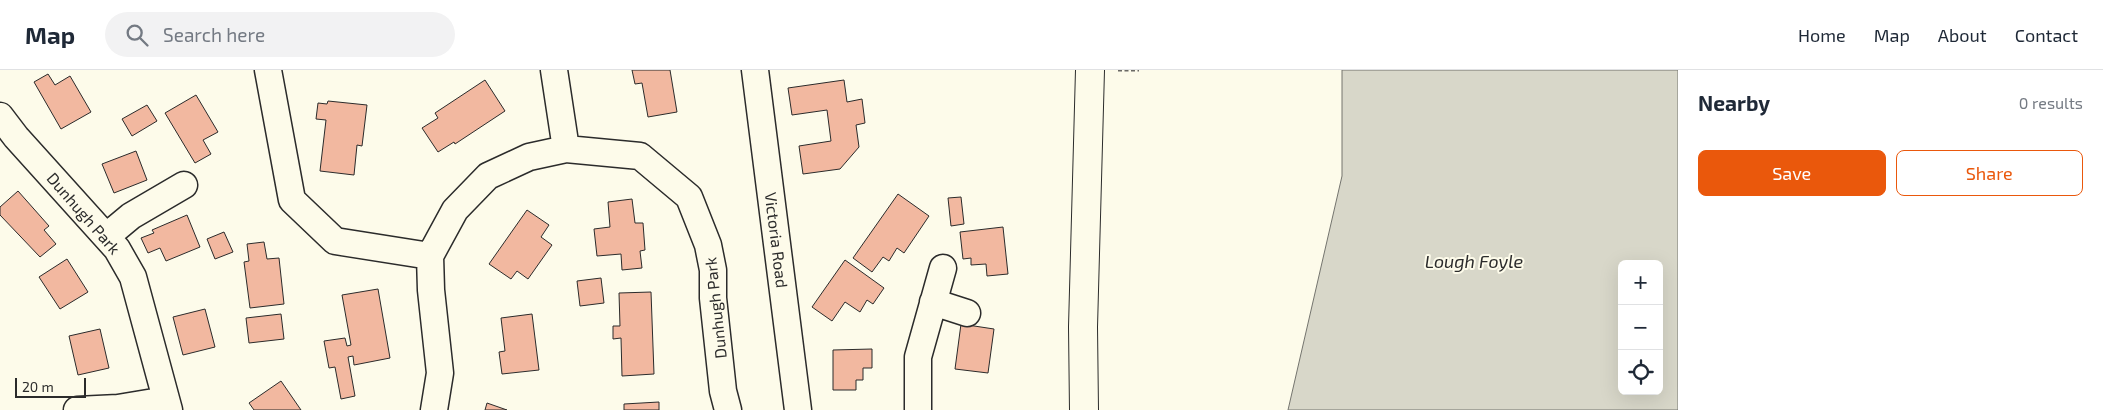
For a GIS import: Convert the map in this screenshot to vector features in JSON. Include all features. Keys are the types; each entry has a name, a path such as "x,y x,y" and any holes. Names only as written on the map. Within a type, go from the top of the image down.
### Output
{"highway":[{"path":"1084,410 1083,326 1090,70"}],"street":[{"path":"268,70 292,200 335,242 430,256 431,290 440,373 434,410"},
{"path":"554,70 566,149"},
{"name":"Victoria Road","path":"755,70 798,410"},
{"name":"Dunhugh Park","path":"0,116 117,249 133,277 168,405"},
{"name":"Dunhugh Park","path":"430,256 455,210 488,176 529,157 566,149 640,156 689,197 708,245 713,270 713,298 723,391 728,410"},
{"path":"107,236 131,216 184,185"},
{"path":"918,410 918,356 942,268"},
{"path":"933,302 967,313"},
{"path":"76,410 168,405"}],"path":[{"path":"1118,70 1140,70"}],"water":[{"name":"Lough Foyle","path":"1342,70 1678,70 1678,410 1288,410 1342,176"}],"building":[{"path":"632,70 670,70 677,112 648,117 642,83 635,84"},
{"path":"48,74 55,85 70,76 91,112 61,129 34,82"},
{"path":"485,80 505,111 455,144 454,142 438,152 422,128 438,118 435,113"},
{"path":"844,80 847,102 862,99 865,123 856,125 859,147 840,169 803,174 799,146 831,141 827,110 792,115 788,88"},
{"path":"196,95 218,132 203,140 211,154 195,163 165,113"},
{"path":"328,101 367,105 362,146 357,145 354,175 320,171 326,120 316,119 318,103 327,104"},
{"path":"147,105 157,121 132,136 122,119"},
{"path":"136,151 147,180 114,193 102,164"},
{"path":"18,191 49,226 44,230 56,244 40,257 0,215 0,207"},
{"path":"898,194 929,216 904,253 897,248 889,261 883,257 872,272 853,258"},
{"path":"961,197 964,224 951,226 948,198"},
{"path":"632,199 635,223 643,223 645,250 640,251 642,268 622,270 621,254 597,256 594,229 610,227 608,202"},
{"path":"527,210 549,225 541,237 552,245 528,279 517,271 511,279 489,264"},
{"path":"187,215 200,247 166,261 160,248 148,253 141,238 154,233 152,230"},
{"path":"1003,227 1008,274 987,276 986,264 971,265 971,258 963,259 960,232"},
{"path":"224,232 233,252 215,259 207,239"},
{"path":"264,242 267,259 279,258 284,304 250,308 244,262 249,261 247,244"},
{"path":"67,259 88,292 60,309 39,277"},
{"path":"845,260 884,288 873,304 867,300 860,312 845,302 832,321 812,307"},
{"path":"601,278 604,303 580,306 577,281"},
{"path":"378,289 390,358 354,365 353,356 348,357 355,396 341,399 335,367 329,368 324,341 345,338 347,346 351,345 342,295"},
{"path":"651,292 654,374 622,376 621,338 613,339 613,326 620,326 619,293"},
{"path":"205,309 215,347 183,355 173,317"},
{"path":"281,314 284,339 249,343 246,318"},
{"path":"532,314 539,370 502,374 499,352 505,351 501,318"},
{"path":"961,324 994,329 988,373 955,369"},
{"path":"100,329 109,368 78,375 69,336"},
{"path":"872,349 872,368 863,368 863,380 856,380 856,390 833,390 833,350"},
{"path":"281,381 301,410 254,410 249,403"},
{"path":"659,402 659,410 624,410 624,404"},
{"path":"487,403 507,410 485,410"}]}
